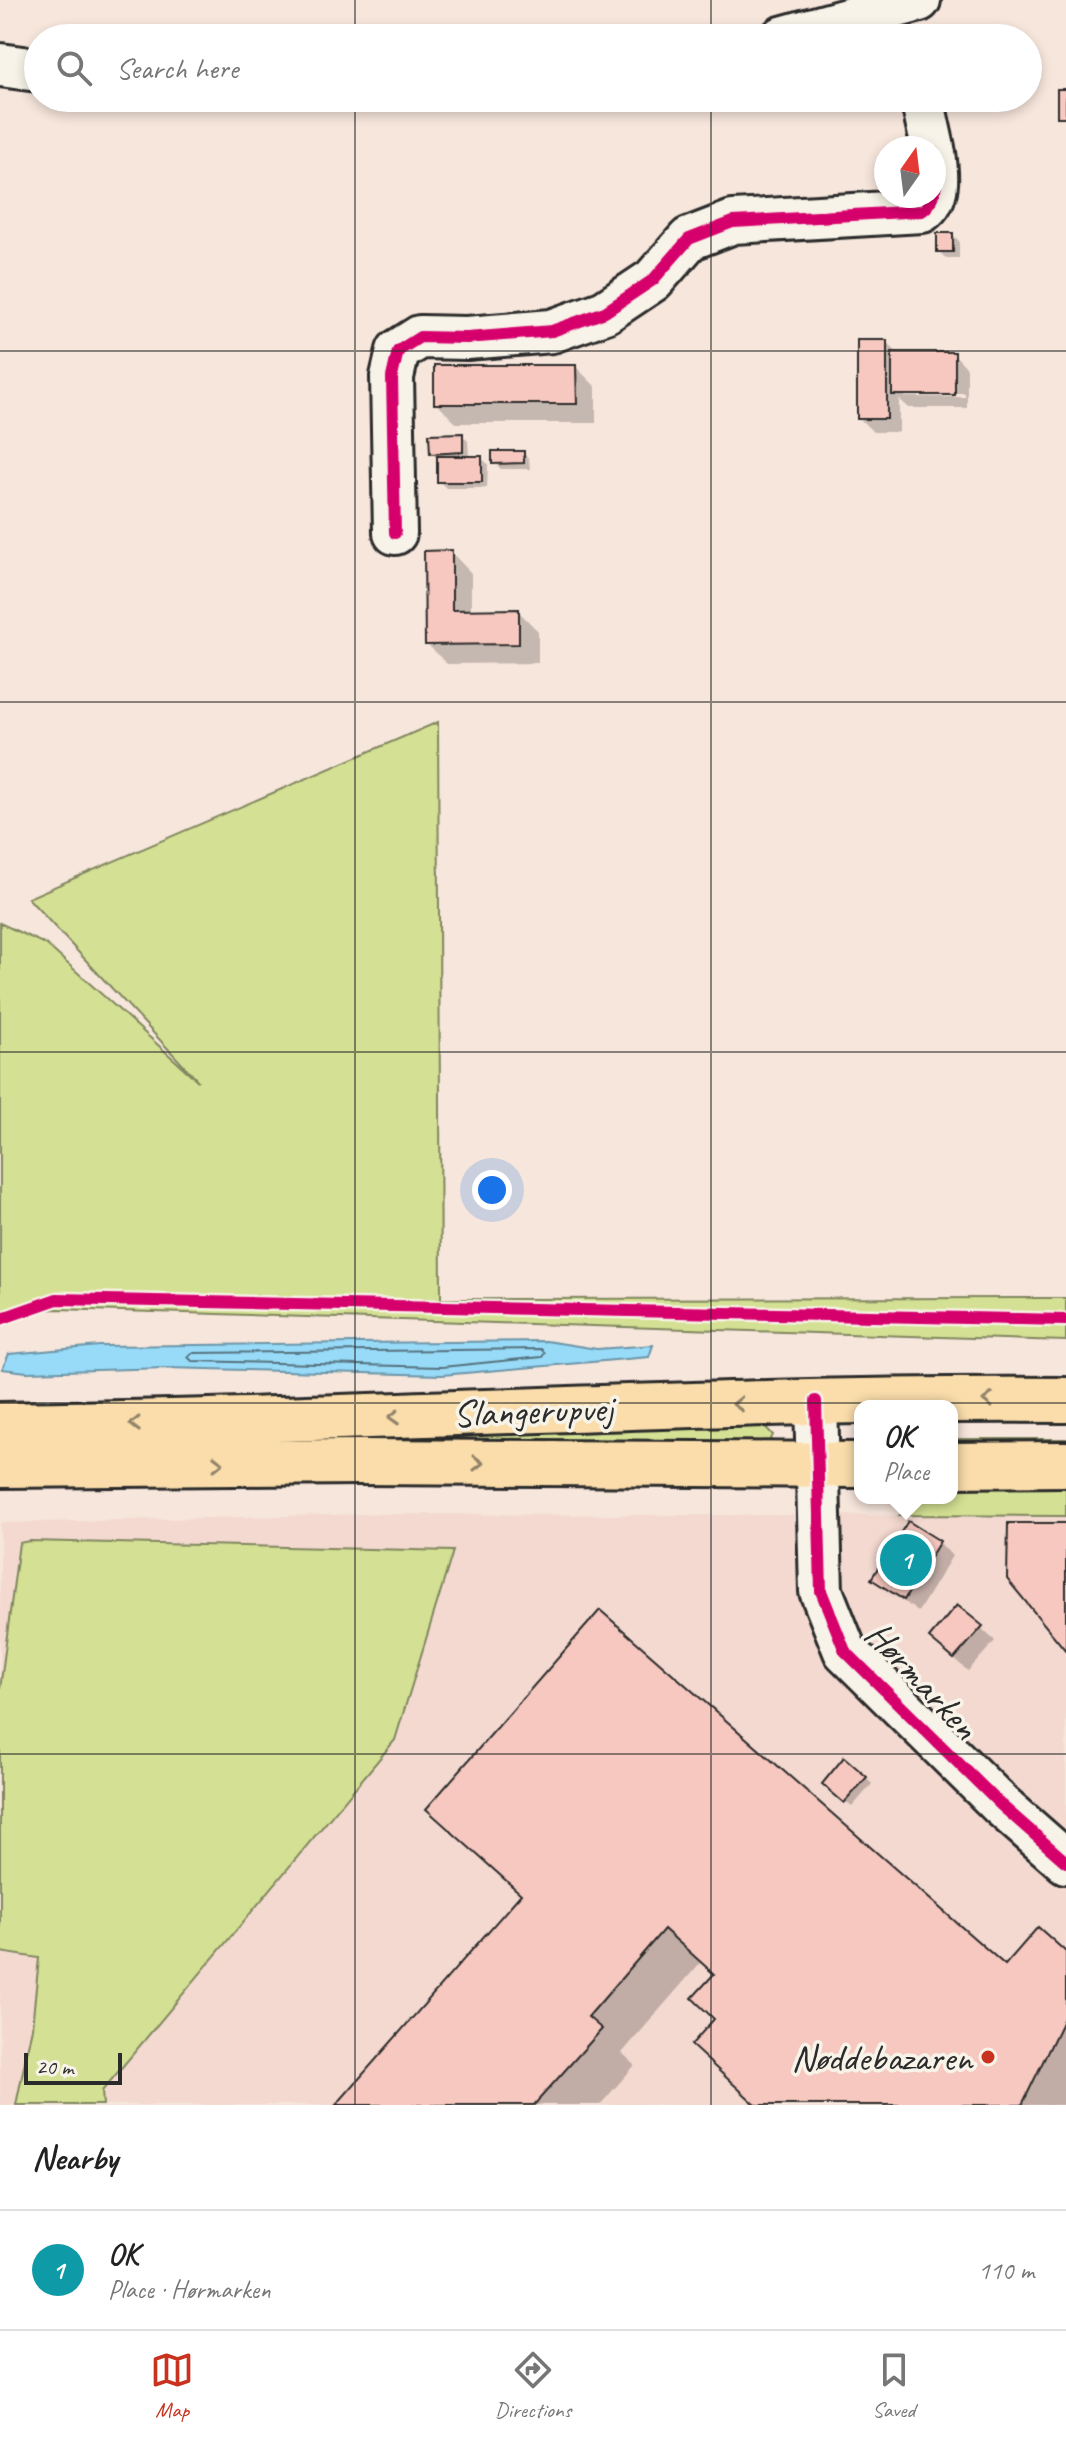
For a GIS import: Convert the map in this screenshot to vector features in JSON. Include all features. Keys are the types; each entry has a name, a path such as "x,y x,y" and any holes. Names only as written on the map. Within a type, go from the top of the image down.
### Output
{"main road":[{"name":"Slangerupvej","path":"958,1400 1066,1400"},
{"name":"Slangerupvej","path":"0,1425 232,1423 854,1401"},
{"name":"Slangerupvej","path":"0,1465 358,1462 854,1465"},
{"path":"958,1465 1066,1464"}],"street":[{"path":"858,24 907,15"},
{"path":"0,65 24,68"},
{"path":"925,112 930,136"},
{"path":"395,533 392,377 398,351 420,337 467,338 552,331 605,312 653,280 689,239 733,222 922,211 926,208"},
{"name":"Hørmarken","path":"816,1401 821,1591 845,1651 990,1794 1066,1862"}],"shaded area":[{"path":"366,1514 1066,1516 1066,2105 0,2105 0,1523"}],"green space":[{"path":"438,722 441,1299 1066,1298 1066,1341 58,1309 0,1312 0,923 47,945 198,1081 28,898"},
{"path":"759,1420 773,1435 768,1445 64,1445"},
{"path":"958,1439 1066,1439 1066,1448 958,1448"},
{"path":"1066,1486 1066,1516 900,1515 914,1504 958,1504 958,1488"},
{"path":"19,1543 453,1551 395,1740 102,2091 103,2105 16,2105 32,2027 39,1958 0,1952 0,1689"}],"water":[{"path":"546,1341 597,1349 653,1345 649,1357 442,1375 167,1368 27,1372 2,1369 9,1354 100,1346"}],"building":[{"path":"1057,89 1066,89 1066,117 1057,117"},
{"path":"937,233 953,233 953,252 937,252"},
{"path":"857,340 887,340 887,419 857,419"},
{"path":"892,352 955,352 955,395 892,395"},
{"path":"434,365 576,365 577,404 434,404"},
{"path":"463,433 463,452 430,454 429,434"},
{"path":"492,451 524,451 524,463 492,464"},
{"path":"437,456 482,456 482,482 437,482"},
{"path":"452,550 452,610 519,609 519,644 425,645 424,551"},
{"path":"908,1521 940,1541 904,1600 871,1579"},
{"path":"1008,1523 1066,1523 1066,1651 1007,1579"},
{"path":"957,1605 983,1626 954,1659 929,1638"},
{"path":"600,1610 1005,1965 1038,1927 1066,1952 1066,2014 1022,2105 756,2105 691,2045 714,2019 692,1998 714,1974 664,1929 588,2017 602,2029 534,2105 336,2105 521,1894 426,1809"},
{"path":"844,1757 867,1777 844,1803 822,1784"}],"cycle path":[{"path":"395,533 392,377 398,351 420,337 467,338 552,331 605,312 653,280 689,239 733,222 922,211 926,208"},
{"path":"0,1319 57,1299 1066,1320"},
{"path":"816,1401 821,1591 845,1651 1001,1805 1066,1862"}],"place":[{"name":"OK","path":"906,1560"},
{"name":"Nøddebazaren","path":"988,2057"}]}
